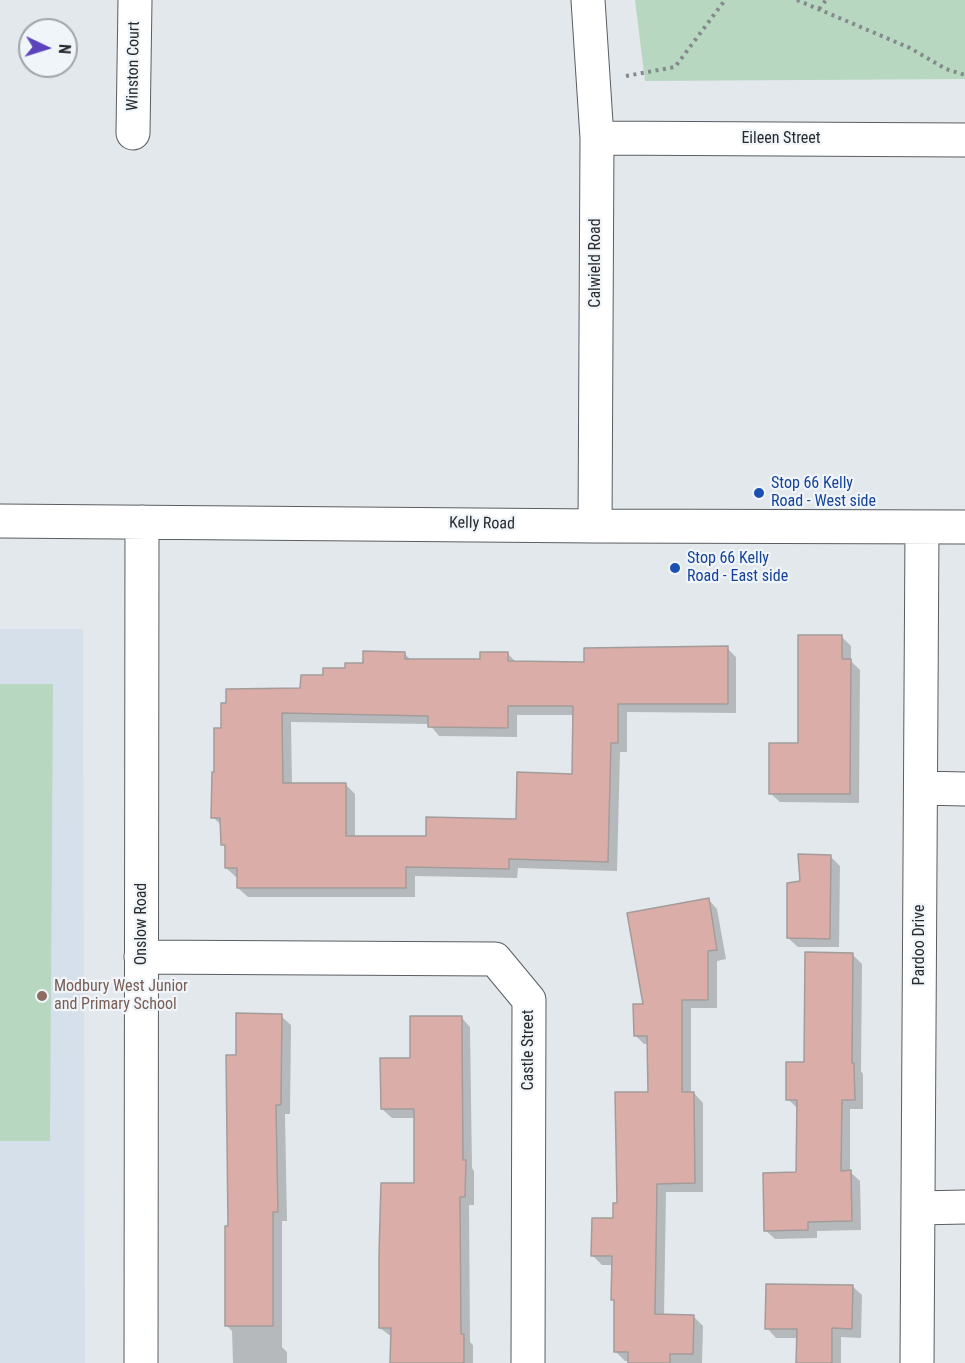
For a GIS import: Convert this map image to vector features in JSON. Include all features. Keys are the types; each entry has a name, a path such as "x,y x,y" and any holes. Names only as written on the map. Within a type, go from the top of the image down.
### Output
{"street":[{"name":"Winston Court","path":"133,133 135,0"},
{"name":"Calwield Road","path":"588,0 597,138 595,526"},
{"name":"Eileen Street","path":"597,138 965,140"},
{"name":"Kelly Road","path":"0,521 965,527"},
{"name":"Onslow Road","path":"141,1363 142,522"},
{"name":"Pardoo Drive","path":"917,1363 922,527"},
{"path":"921,788 965,789"},
{"name":"Castle Street","path":"141,957 495,958 530,1000 528,1363"},
{"path":"918,1208 965,1207"}],"path":[{"path":"620,78 675,67 725,0"},
{"path":"797,0 910,48 946,69 965,75"},
{"path":"819,9 826,0"}],"shaded area":[{"name":"Modbury West Junior and Primary School","path":"0,629 83,629 85,1363 0,1363"}],"green space":[{"path":"635,0 965,0 965,79 645,81"},
{"path":"0,684 53,684 50,1141 0,1141"}],"building":[{"path":"798,635 842,635 842,659 851,659 850,794 769,794 769,743 798,743"},
{"path":"728,646 728,704 618,704 618,743 611,743 608,862 509,859 509,869 406,867 406,888 237,888 237,868 225,868 225,845 221,845 220,818 211,818 214,728 221,728 221,703 226,703 226,689 300,688 301,675 323,675 323,668 345,668 345,663 363,663 363,651 405,652 405,659 480,659 480,652 508,652 508,661 584,662 584,648","holes":["508,706 573,706 572,774 517,772 516,819 426,817 426,836 346,836 346,783 283,783 282,713 428,716 428,727 508,728"]},
{"path":"798,854 831,855 830,939 787,938 787,883 800,881"},
{"path":"709,898 717,950 708,951 708,1000 682,1000 682,1092 694,1092 695,1183 657,1184 655,1314 694,1315 693,1354 670,1354 670,1363 628,1363 628,1352 614,1352 614,1300 611,1300 612,1256 591,1256 592,1218 613,1218 613,1203 617,1203 615,1092 648,1092 647,1036 634,1036 633,1004 643,1004 627,913"},
{"path":"805,952 853,953 852,1063 854,1063 855,1100 842,1100 841,1171 851,1170 852,1221 808,1222 808,1230 764,1231 763,1173 796,1172 797,1100 786,1100 786,1062 804,1062"},
{"path":"236,1013 282,1014 281,1105 276,1105 278,1212 273,1212 273,1326 225,1326 225,1226 228,1226 226,1055 236,1055"},
{"path":"410,1016 462,1016 463,1160 466,1160 465,1197 460,1197 461,1334 464,1334 464,1363 390,1363 391,1328 379,1328 381,1183 414,1183 414,1109 381,1109 380,1058 410,1058"},
{"path":"766,1284 853,1285 852,1329 832,1328 832,1363 796,1363 797,1329 765,1329"}],"place":[{"name":"Stop 66 Kelly Road - West side","path":"759,493"},
{"name":"Stop 66 Kelly Road - East side","path":"675,568"},
{"name":"Modbury West Junior and Primary School","path":"42,996"}]}
